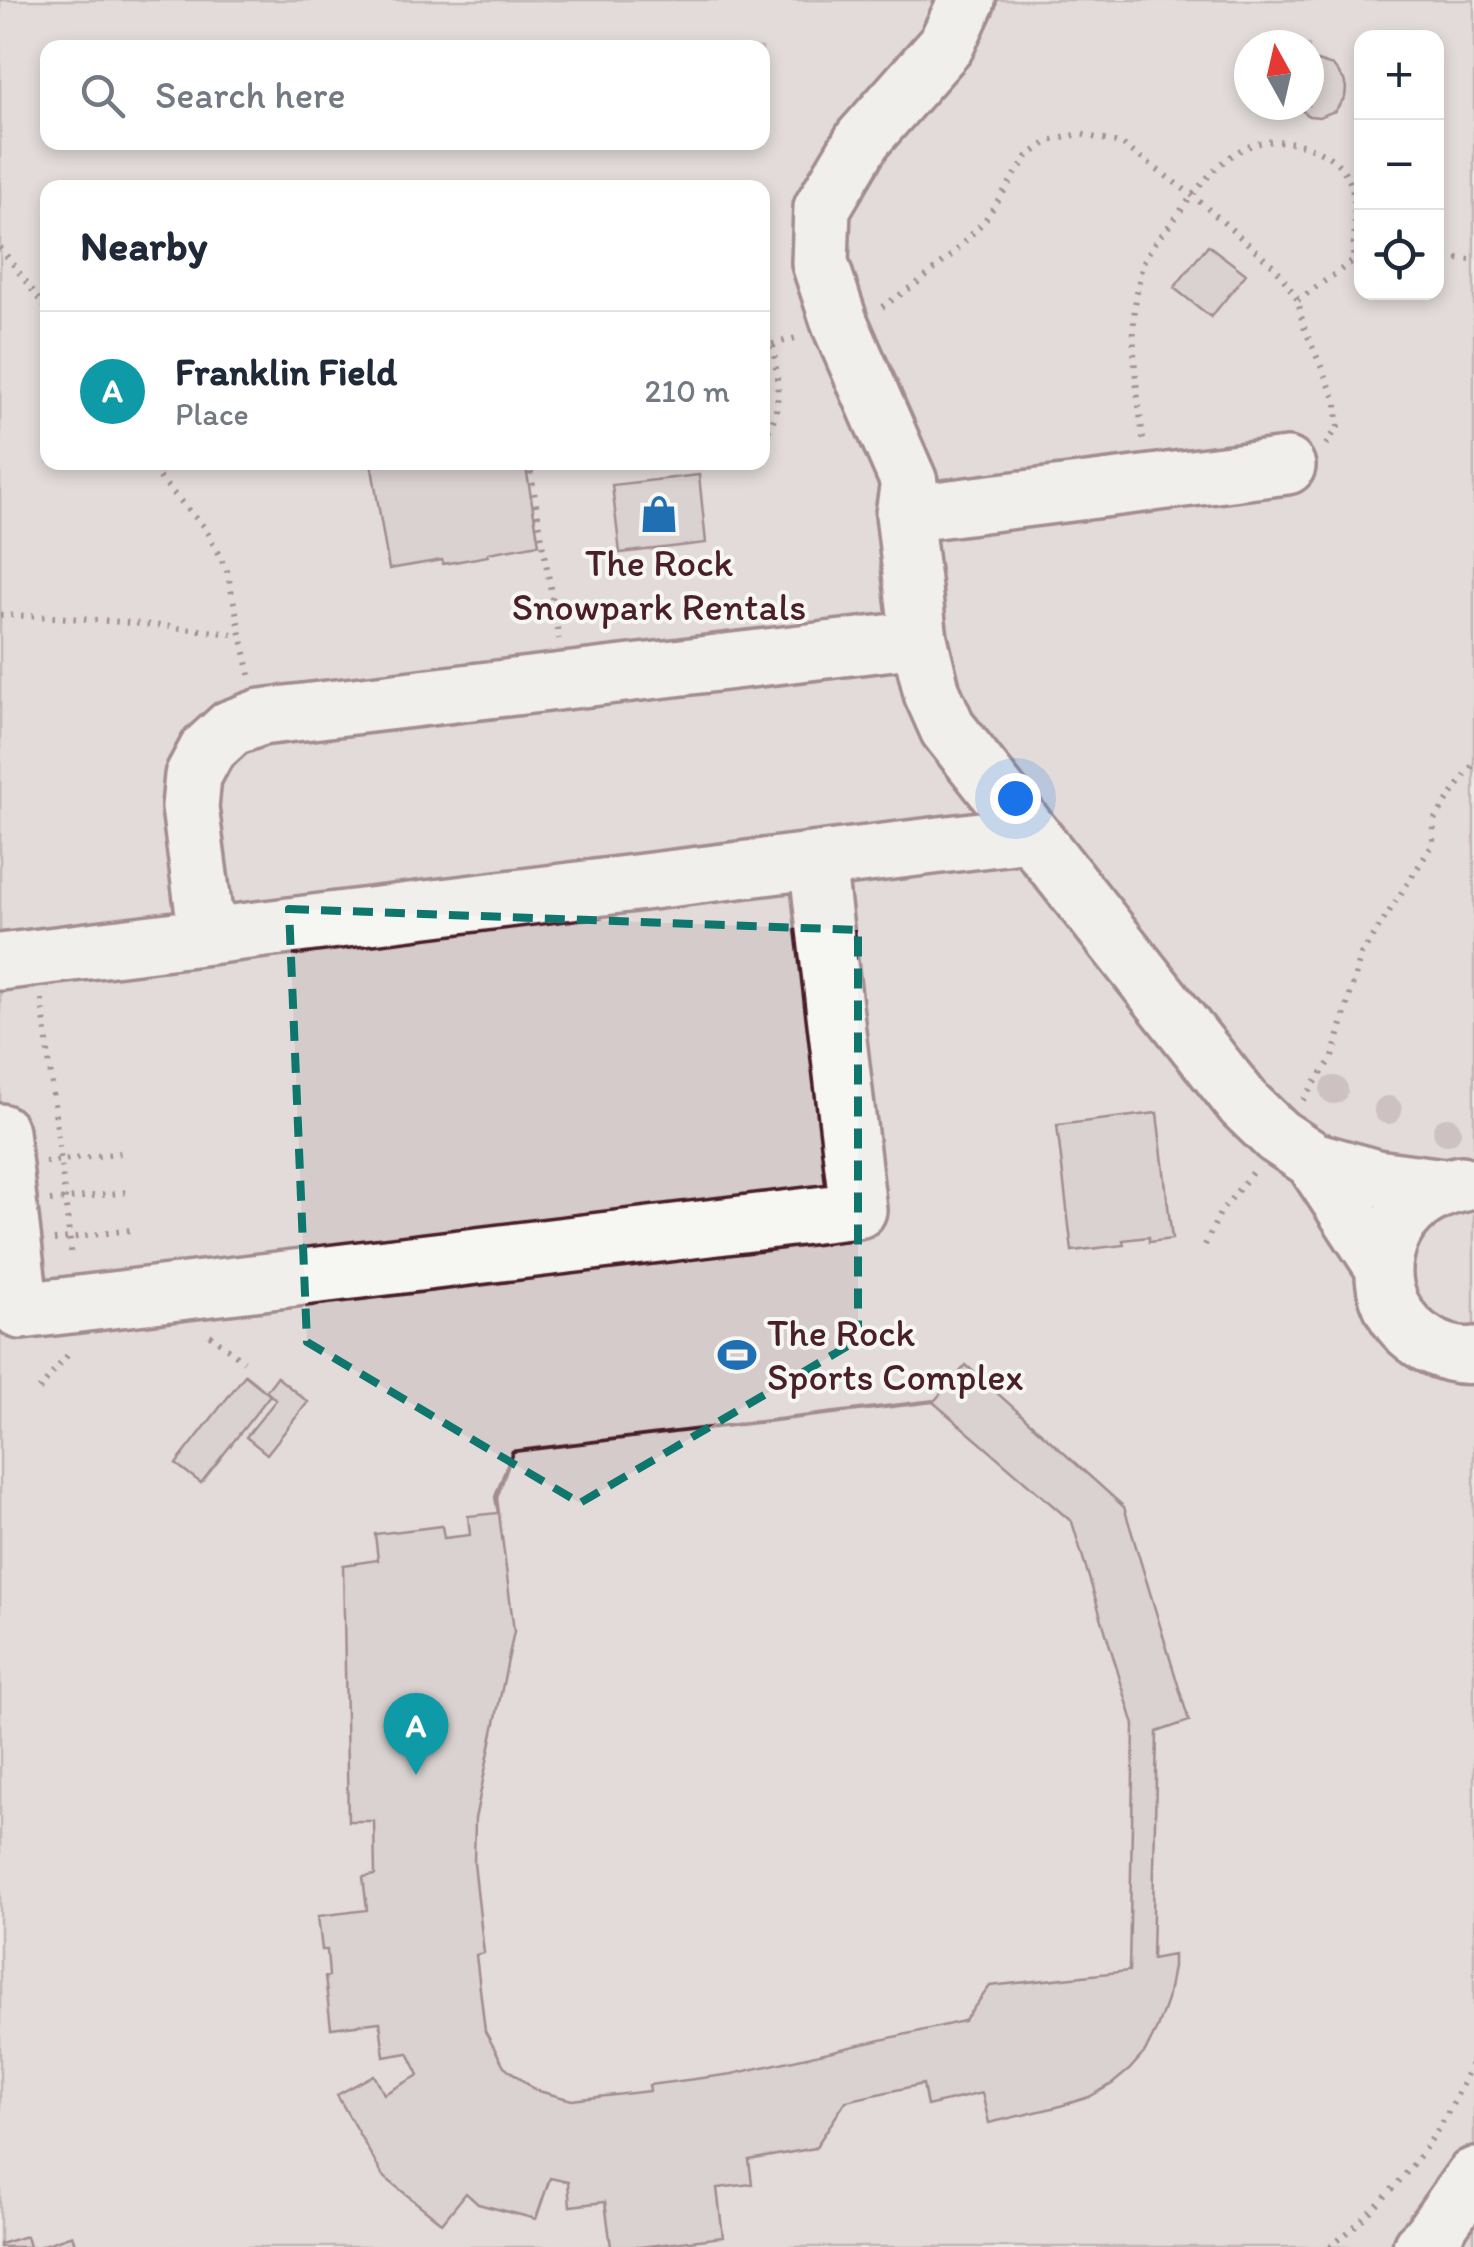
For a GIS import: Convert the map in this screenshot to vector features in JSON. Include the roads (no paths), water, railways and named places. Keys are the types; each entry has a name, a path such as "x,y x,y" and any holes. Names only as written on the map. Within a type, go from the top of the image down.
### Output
{"street":[{"path":"967,0 946,45 862,140 822,208 820,264 840,324 908,482 904,514 919,639 932,692 948,729 1029,834 1244,1104 1277,1136 1313,1160 1376,1178 1459,1185"},
{"path":"904,514 1286,466"},
{"path":"207,936 190,807 193,776 207,750 231,728 260,718 919,639"},
{"path":"20,977 207,936 1029,834"},
{"path":"6,1188 21,1311 80,1321 858,1210 817,861"},
{"path":"1313,1160 1384,1268"},
{"path":"1459,1185 1420,1199 1401,1218 1389,1241 1384,1268 1388,1294 1398,1318 1416,1338 1471,1360"},
{"path":"1422,2247 1474,2176"}],"place":[{"name":"The Rock Snowpark Rentals","path":"659,514"},
{"name":"The Rock Sports Complex","path":"737,1355"},
{"name":"Franklin Field","path":"416,1775"}]}
